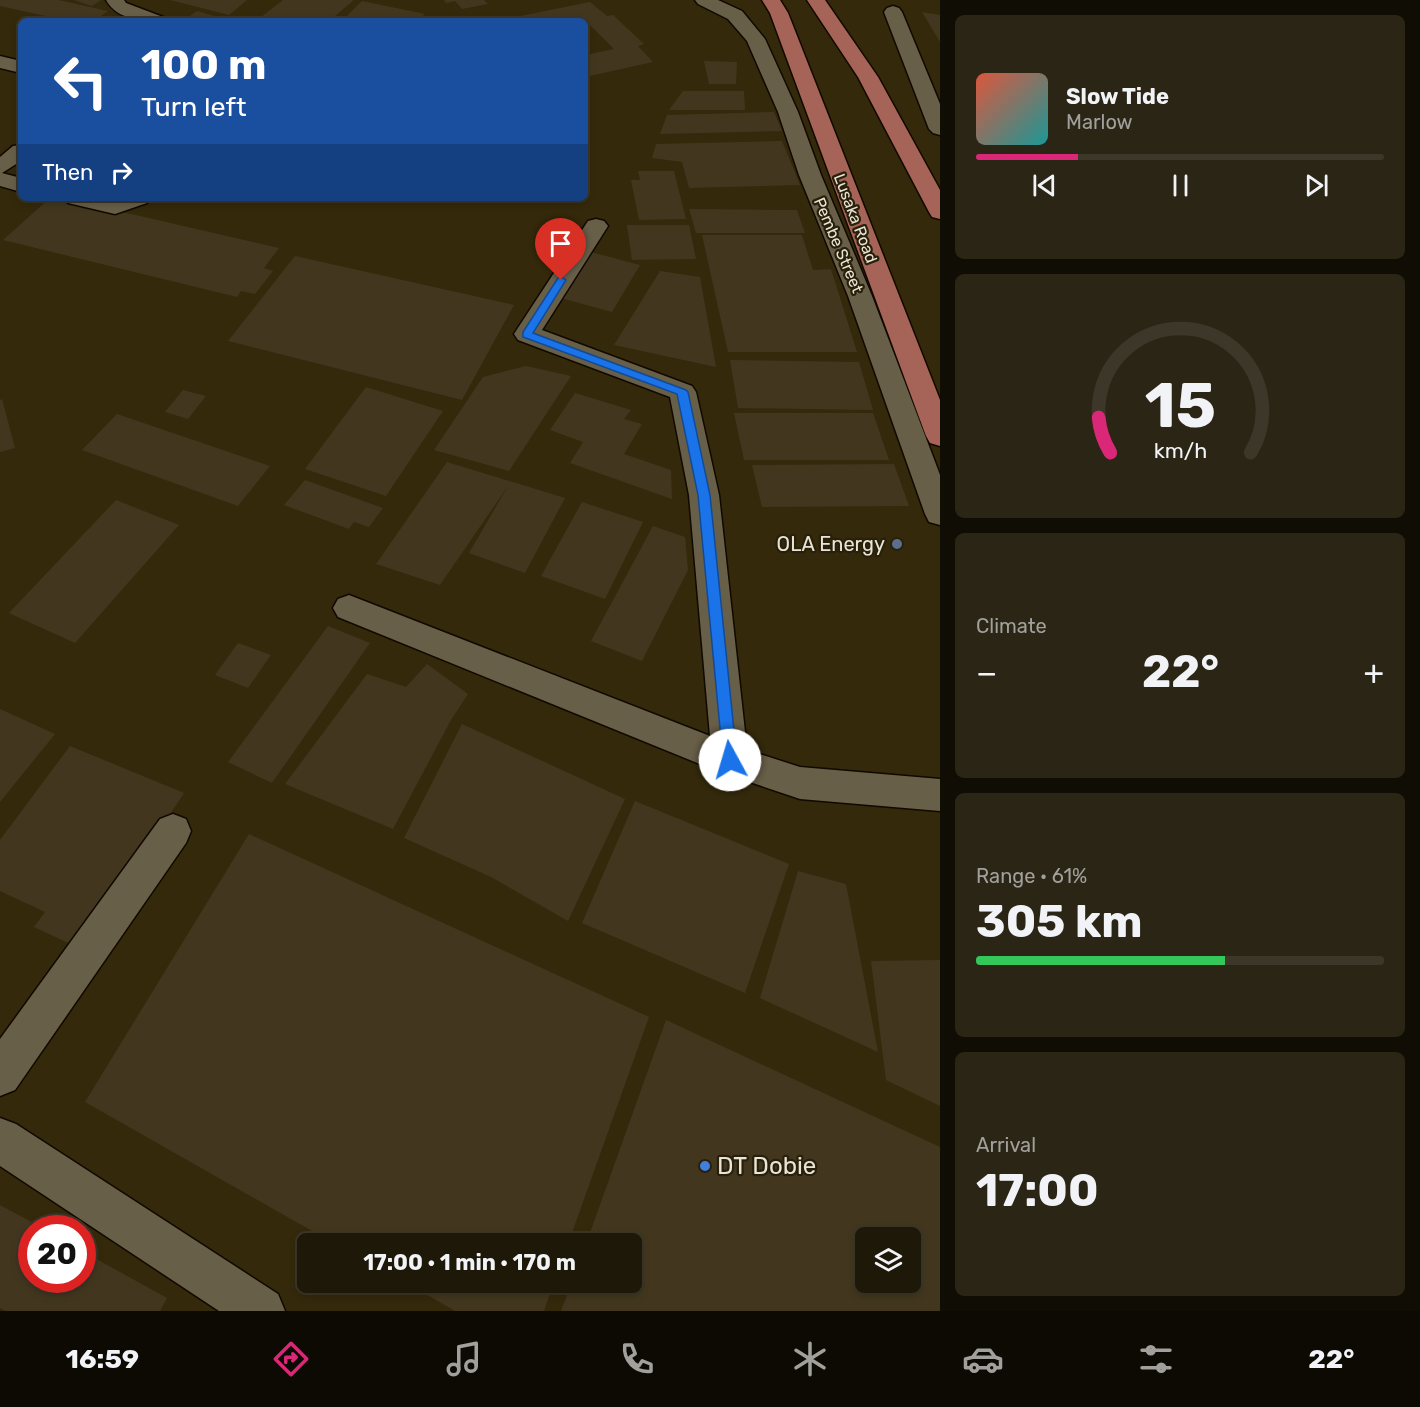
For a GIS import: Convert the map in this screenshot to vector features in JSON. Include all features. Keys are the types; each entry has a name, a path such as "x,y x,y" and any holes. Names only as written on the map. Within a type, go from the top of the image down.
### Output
{"main road":[{"name":"Lusaka Road","path":"771,0 779,14 940,436"},
{"path":"816,0 847,41 883,101 940,212"}],"street":[{"path":"115,0 119,7 148,18"},
{"name":"Pembe Street","path":"704,0 735,15 756,39 788,112 810,175 860,296 940,514"},
{"path":"893,12 940,129"},
{"path":"0,62 18,66"},
{"path":"0,167 18,153"},
{"path":"0,179 18,184"},
{"path":"90,201 115,207 131,201"},
{"path":"596,226 526,334 682,392 704,495 730,760"},
{"path":"349,608 730,760 800,783 940,795"},
{"path":"0,1075 173,831"},
{"path":"0,1140 261,1311"}],"shaded area":[{"path":"0,0 940,0 940,1311 0,1311"}],"building":[{"path":"0,0 59,0 108,11 98,18 54,18 0,6"},
{"path":"74,0 101,0 92,6"},
{"path":"170,0 247,0 229,15"},
{"path":"283,0 354,0 333,18 260,18"},
{"path":"444,0 484,0 488,4 462,9 455,1 446,3"},
{"path":"362,1 425,14 420,18 345,18"},
{"path":"590,2 607,16 613,15 644,44 638,46 653,62 588,76 588,54 614,49 588,24 588,18 511,18"},
{"path":"197,11 218,17 216,18 187,18"},
{"path":"922,12 940,15 940,42"},
{"path":"704,61 737,62 736,84 709,84"},
{"path":"683,91 744,91 745,110 669,110"},
{"path":"774,112 782,131 660,134 667,115"},
{"path":"782,141 800,185 689,188 682,162 652,158 656,144"},
{"path":"638,171 674,171 686,219 639,220 631,180 640,180"},
{"path":"47,201 75,201 279,248 264,268 273,271 255,294 241,291 237,297 3,240"},
{"path":"689,209 797,210 805,233 696,233"},
{"path":"627,225 689,225 696,259 632,260"},
{"path":"702,235 802,235 813,270 831,269 857,352 728,352"},
{"path":"587,251 640,265 612,312 557,297"},
{"path":"295,256 514,305 462,400 228,341"},
{"path":"660,271 700,277 716,367 614,345"},
{"path":"730,360 859,362 873,410 738,408"},
{"path":"526,366 571,376 509,471 434,450 483,377"},
{"path":"366,387 443,411 386,496 305,469"},
{"path":"183,390 206,396 188,419 165,412"},
{"path":"575,393 631,410 624,419 642,424 624,454 671,470 672,499 570,463 583,442 550,430"},
{"path":"2,399 15,448 0,452 0,400"},
{"path":"734,413 873,413 889,460 744,460"},
{"path":"117,414 270,466 238,506 82,450"},
{"path":"447,462 565,498 525,573 469,553 508,486 440,585 376,564"},
{"path":"894,464 909,506 762,507 752,465"},
{"path":"305,480 383,508 369,527 354,522 349,529 284,505"},
{"path":"116,500 179,525 75,643 9,613"},
{"path":"582,502 643,522 605,599 541,576"},
{"path":"653,526 685,537 688,570 642,661 591,641"},
{"path":"328,626 370,643 272,783 228,762"},
{"path":"238,643 271,655 248,688 215,675"},
{"path":"427,664 468,694 451,720 393,829 285,784 367,674 406,687"},
{"path":"0,709 55,734 0,802"},
{"path":"462,724 625,799 568,921 491,877 404,838"},
{"path":"70,746 184,793 81,949 34,927 45,912 0,891 0,840"},
{"path":"635,801 789,864 745,993 582,923"},
{"path":"249,834 649,1017 572,1233 316,1233 85,1102"},
{"path":"798,871 846,884 878,1052 760,998"},
{"path":"940,960 940,1106 886,1080 871,961"},
{"name":"DT Dobie","path":"666,1020 940,1147 940,1311 561,1311 568,1293 642,1293 642,1233 590,1233"},
{"path":"0,1205 19,1215 18,1293 96,1293 96,1259 167,1298 160,1311 6,1311 0,1308"},
{"path":"424,1293 550,1293 544,1311 455,1311"}],"place":[{"name":"OLA Energy","path":"897,544"},
{"name":"DT Dobie","path":"705,1166"}],"route":[{"path":"561,280 526,334 682,392 704,495 730,760"}]}
